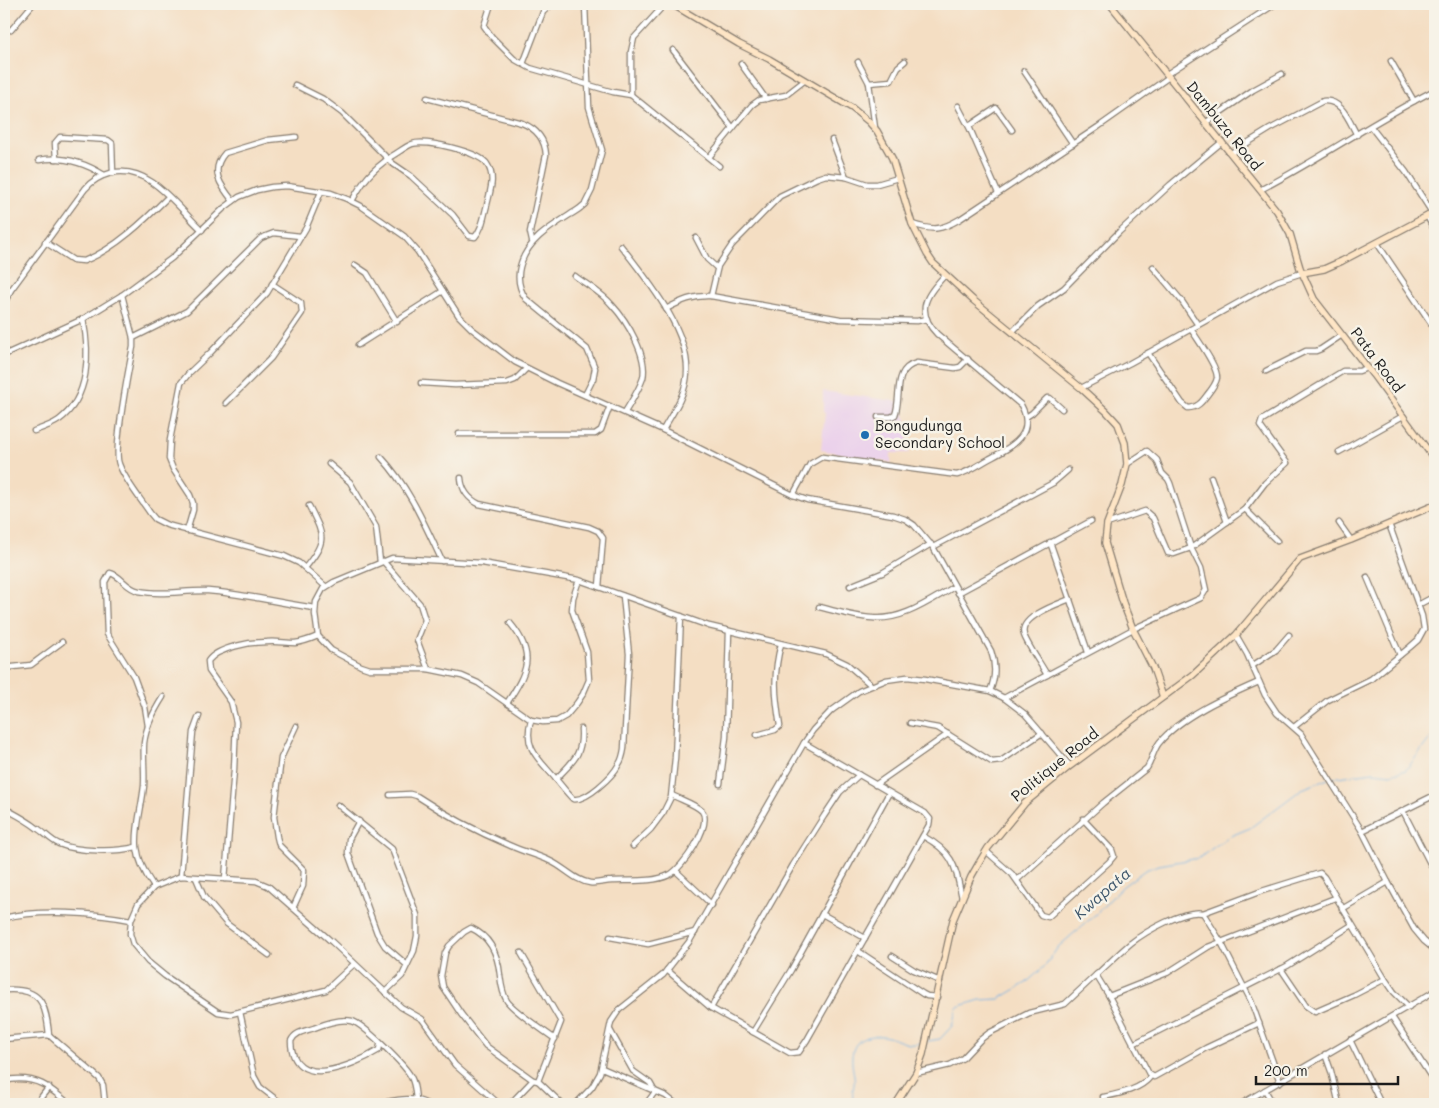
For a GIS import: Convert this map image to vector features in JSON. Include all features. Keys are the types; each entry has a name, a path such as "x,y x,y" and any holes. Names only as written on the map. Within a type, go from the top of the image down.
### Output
{"street":[{"path":"11,30 33,4"},
{"path":"491,4 484,21 485,28 507,52 523,64 535,70 613,92 631,95 720,166"},
{"path":"523,64 542,12 552,4"},
{"path":"585,4 589,107 602,150 592,190 585,204 532,241 521,262 518,279 520,289 526,300 587,349 594,368 593,378 585,395"},
{"path":"631,95 631,52 634,38 664,4"},
{"path":"672,4 852,108 875,128 892,158 912,224 927,254 945,275 972,300 1081,388 1118,424 1125,443 1127,464 1122,484 1107,524 1105,536 1106,550 1133,629 1153,668 1163,697"},
{"name":"Dambuza Road","path":"1110,4 1277,211 1288,230 1302,273"},
{"path":"912,224 923,228 940,229 960,218 1073,144 1168,75 1275,4"},
{"path":"673,50 733,128"},
{"path":"869,83 891,81 898,68 905,61"},
{"path":"1391,61 1414,101"},
{"path":"858,62 869,83 875,128"},
{"path":"741,64 766,99"},
{"path":"1024,71 1073,144"},
{"path":"1205,122 1253,90 1282,74"},
{"path":"709,158 752,105 759,100 786,95 804,80"},
{"path":"295,85 323,99 342,113 388,159 411,176 453,215 469,236 475,237 481,227 492,180 489,166 482,158 424,142 412,144 388,159 380,164 371,173 352,201"},
{"path":"1260,190 1435,90"},
{"path":"427,98 522,123 532,128 540,136 546,148 546,155 530,232 532,241"},
{"path":"1231,153 1270,129 1323,101 1332,100 1339,106 1357,135"},
{"path":"958,106 969,126 998,193"},
{"path":"969,126 996,108 1012,130"},
{"path":"1371,127 1406,172 1432,214 1435,231"},
{"path":"56,159 55,143 60,137 108,140 112,143 113,173"},
{"path":"233,201 221,187 218,180 219,164 225,153 268,140 296,137"},
{"path":"832,140 846,177"},
{"path":"1012,332 1042,304 1064,288 1119,232 1170,185 1222,142"},
{"path":"39,160 56,159 75,162 104,175"},
{"path":"4,303 45,242 88,185 104,175 126,171 143,176 153,182 202,230"},
{"path":"711,296 717,268 732,245 780,196 824,176 846,177 868,184 876,184 898,178"},
{"path":"4,355 83,319 122,295 172,258 233,201 244,194 272,186 287,186 331,193 352,201 393,228 409,242 459,316 507,357 526,369 625,412 793,495 807,500 899,516 909,521 920,530 932,546 991,651 994,660 995,676 990,691"},
{"path":"187,531 193,503 169,459 170,440 181,383 189,372 260,301 300,236 321,192"},
{"path":"45,242 73,260 84,261 113,244 150,215 168,196"},
{"path":"1081,388 1148,354 1277,281 1302,273 1324,269 1432,214"},
{"path":"133,338 187,311 261,238 274,233 300,236"},
{"path":"696,238 707,259 717,268"},
{"path":"1377,243 1435,329"},
{"path":"621,246 646,276 666,309 685,350 688,367 684,390 663,430"},
{"path":"355,265 367,273 397,322"},
{"path":"1153,267 1181,300 1198,325"},
{"name":"Pata Road","path":"1302,273 1314,299 1435,460"},
{"path":"793,495 810,464 825,457 949,475 962,474 1006,450 1024,432 1026,416 1016,399 937,334 926,319 925,306 928,296 945,275"},
{"path":"575,276 606,299 620,314 634,338 642,357 644,368 642,379 625,412"},
{"path":"226,403 271,358 302,312 301,303 272,284"},
{"path":"358,345 443,291"},
{"path":"122,295 133,338 119,441 118,463 152,517 163,524 284,556 305,568 325,586"},
{"path":"666,309 694,297 711,296 840,319 917,321 926,319"},
{"path":"34,431 59,420 79,397 87,351 83,319"},
{"path":"1148,354 1182,403 1191,408 1198,404 1215,383 1217,376 1213,363 1191,329"},
{"path":"1266,370 1306,351 1321,349 1342,335"},
{"path":"878,416 891,417 895,415 899,400 900,377 904,370 912,364 955,368 960,367 968,359"},
{"path":"1107,524 1145,511 1153,518 1168,553 1174,554 1191,548 1246,509 1265,483 1287,463 1260,426 1262,420 1343,370 1359,371 1367,368"},
{"path":"421,383 501,384 513,381 526,369"},
{"path":"1026,416 1032,413 1047,398 1050,398 1062,409"},
{"path":"459,434 594,434 600,430 610,406"},
{"path":"1339,452 1403,416"},
{"path":"1004,698 1133,629 1201,598 1205,593 1205,578 1191,548 1168,478 1162,473 1157,460 1146,451 1127,464"},
{"path":"382,457 405,487 442,561"},
{"path":"329,464 350,482 376,526 382,561 420,604 425,620 417,640 428,669"},
{"path":"850,586 882,573 1053,483 1068,470"},
{"path":"1211,477 1227,522"},
{"path":"461,478 466,494 479,504 589,527 598,531 603,538 599,586"},
{"path":"1339,523 1351,540 1435,505"},
{"path":"305,568 317,550 322,537 321,530 309,506"},
{"path":"1246,509 1277,542"},
{"path":"958,593 1091,521"},
{"path":"1294,727 1328,700 1371,679 1418,640 1424,629 1418,605 1389,524"},
{"name":"Politique Road","path":"896,1104 916,1073 924,1054 953,920 971,877 986,851 1025,803 1070,766 1188,679 1236,635 1300,560 1351,540"},
{"path":"1050,542 1088,652"},
{"path":"579,580 573,598 572,610 587,652 589,672 587,686 577,703 562,719 557,721 543,722 531,720 472,679 428,669 366,668 331,650 318,636 315,608 318,595 325,586 382,561 396,557 489,564 579,580 708,626 833,656 847,664 871,686"},
{"path":"148,726 145,707 134,677 107,634 105,582 110,573 116,575 129,588 139,591 151,593 217,592 315,608"},
{"path":"1367,577 1400,655"},
{"path":"818,607 866,618 882,618 907,612 954,587"},
{"path":"531,720 528,730 529,744 537,758 571,796 579,800 604,782 614,772 622,758 629,654 623,596"},
{"path":"1418,605 1435,596"},
{"path":"1047,675 1024,635 1024,627 1036,614 1070,599"},
{"path":"633,846 651,829 667,806 672,795 681,616"},
{"path":"507,703 525,668 527,658 522,643 510,623"},
{"path":"720,784 726,737 729,630"},
{"path":"1236,635 1259,682 1277,713 1301,734 1333,788 1362,831 1414,929 1435,950"},
{"path":"1252,666 1276,650 1289,635"},
{"path":"225,879 236,728 234,708 208,671 208,661 212,656 228,648 269,642 296,642 318,636"},
{"path":"4,668 31,665 62,642"},
{"path":"757,735 775,730 780,726 775,681 776,665 781,644"},
{"path":"576,1104 592,1086 602,1068 612,1022 619,1010 668,970 712,905 813,730 831,711 852,696 886,680 917,678 990,691 1004,698 1030,719 1070,766"},
{"path":"1017,880 1083,820 1132,778 1147,768 1155,749 1172,730 1221,699 1259,682"},
{"path":"154,887 144,872 136,847 136,831 144,786 144,746 148,726 163,697"},
{"path":"181,876 193,732 199,716"},
{"path":"910,723 934,727 986,759 996,762 1042,734"},
{"path":"293,908 303,886 304,870 280,845 276,837 274,817 281,758 296,726"},
{"path":"556,779 579,753 582,744 581,729"},
{"path":"875,785 948,734"},
{"path":"668,970 711,1008 790,1053 799,1052 930,822 929,817 804,744"},
{"path":"711,1008 834,800 859,775"},
{"path":"753,1032 822,914 889,793"},
{"path":"390,795 410,794 417,796 467,827 548,860 585,882 595,884 609,881 663,877 676,871 700,834 705,819 702,812 672,795"},
{"path":"1362,831 1435,795"},
{"path":"338,805 359,820 394,852 414,904 418,921 414,951 398,981 385,992"},
{"path":"4,808 26,820 61,845 100,850 136,847"},
{"path":"1403,811 1435,873"},
{"path":"359,820 348,839 348,853 377,933 385,946 407,965"},
{"path":"986,851 1017,880 1041,915 1046,918 1054,913 1114,856 1112,850 1083,820"},
{"path":"923,836 936,843 944,851 958,876 962,898"},
{"path":"676,871 712,905"},
{"path":"916,1073 950,1065 963,1058 980,1040 990,1033 1029,1013 1065,1004 1132,942 1178,917 1197,912 1203,913 1226,903 1318,873 1323,875 1385,979 1394,992 1409,1007"},
{"path":"354,964 326,990 231,1014 218,1012 165,976 148,962 133,944 130,934 131,920 138,904 154,887 181,876 261,882 273,890 332,942 401,1006 422,1020 455,1065 498,1104"},
{"path":"196,878 204,897 227,924 269,955"},
{"path":"1342,909 1388,882"},
{"path":"1109,996 1167,973 1221,942 1335,898"},
{"path":"4,918 28,913 42,913 92,915 131,920"},
{"path":"1203,913 1221,942 1244,988 1280,1082"},
{"path":"822,914 865,938"},
{"path":"1133,1044 1282,969 1352,925"},
{"path":"555,1040 506,1000 501,985 498,961 491,944 485,937 472,928 464,932 449,946 445,953 441,976 441,982 446,993 486,1046 536,1080 562,1104"},
{"path":"610,936 648,944 695,932"},
{"path":"858,951 923,994 937,997"},
{"path":"510,1104 536,1080 555,1040 561,1022 520,953"},
{"path":"892,956 914,970 940,981"},
{"path":"1282,969 1306,1006 1315,1012 1385,979"},
{"path":"1096,975 1151,1076"},
{"path":"4,990 23,990 39,998 47,1012 49,1035 99,1078 103,1086 106,1104"},
{"path":"1241,1104 1435,991"},
{"path":"240,1012 254,1076 260,1087 282,1104"},
{"path":"1392,1017 1435,1082"},
{"path":"380,1045 379,1050 366,1057 332,1070 316,1071 304,1068 296,1062 291,1052 291,1041 300,1032 329,1023 350,1021 362,1027 406,1069 415,1086 416,1099"},
{"path":"1102,1097 1130,1090 1146,1082 1151,1076 1156,1076 1206,1048 1259,1023"},
{"path":"610,1029 633,1071 650,1083 655,1092"},
{"path":"4,1038 49,1035"},
{"path":"1350,1040 1382,1104"},
{"path":"1325,1054 1339,1104"},
{"path":"602,1068 666,1096 676,1104"},
{"path":"4,1083 12,1079 40,1082 70,1104"},
{"path":"36,1104 49,1087"},
{"path":"1265,1090 1273,1104"},
{"path":"646,1104 655,1092"},
{"path":"376,1104 406,1099 416,1099 427,1104"}],"shaded area":[{"name":"Bongudunga Secondary School","path":"823,391 902,402 909,453 891,453 891,463 821,450 825,413 823,412"}],"waterway":[{"name":"Kwapata","path":"1332,778 1373,772 1391,774 1406,770 1435,732"},
{"name":"Kwapata","path":"928,1041 940,1039 952,1026 957,1007 980,1000 999,999 1026,983 1046,965 1058,947 1096,914 1122,887 1145,870 1159,865 1199,858 1228,837 1250,828 1302,789 1328,779"},
{"name":"Kwapata","path":"851,1104 854,1102 852,1058 855,1045 859,1041 873,1036 883,1036 909,1044 924,1042"}],"place":[{"name":"Bongudunga Secondary School","path":"865,435"}]}
